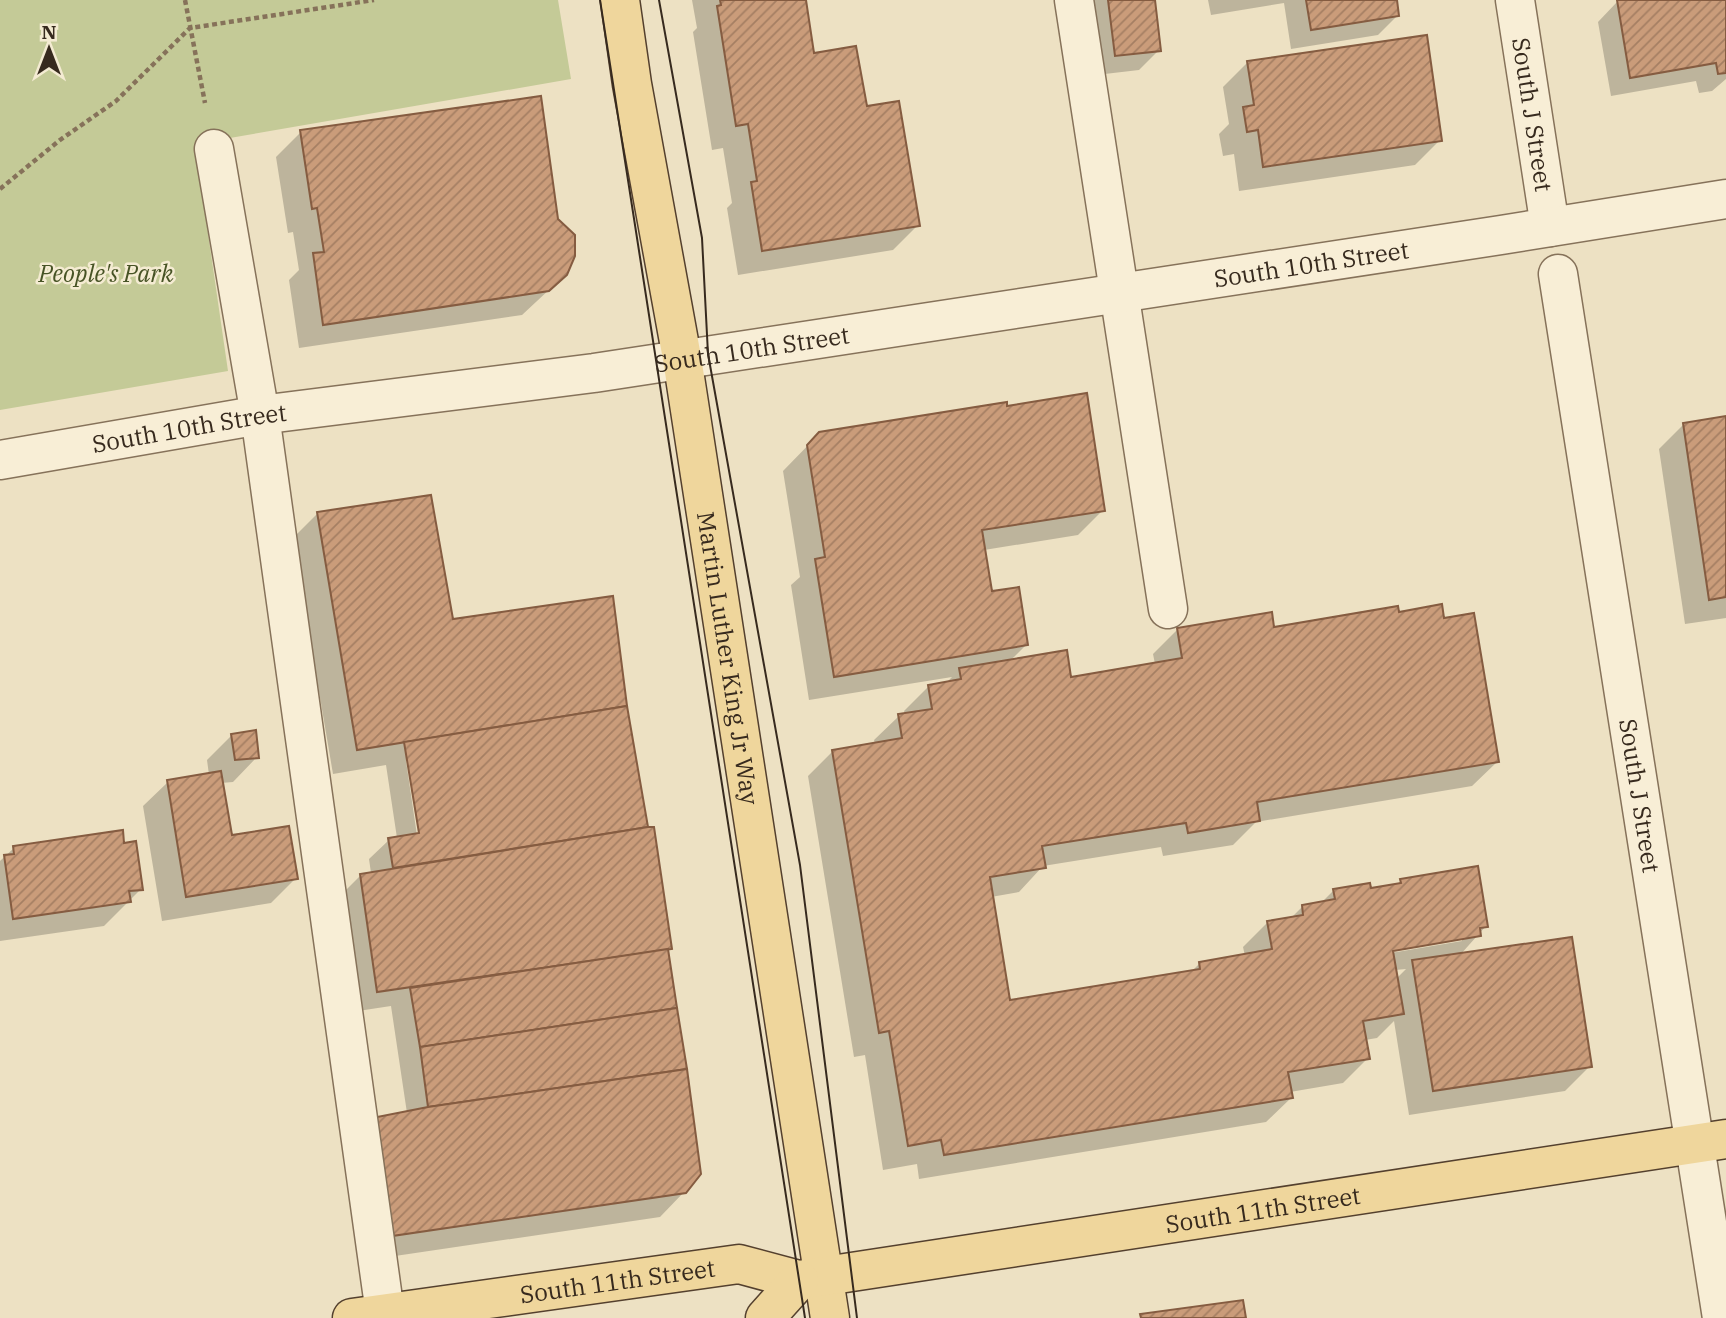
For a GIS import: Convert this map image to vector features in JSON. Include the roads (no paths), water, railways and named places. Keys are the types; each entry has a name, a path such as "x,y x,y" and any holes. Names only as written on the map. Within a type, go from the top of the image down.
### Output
{"main road":[{"name":"Martin Luther King Jr Way","path":"620,0 632,84 681,358 812,1278 830,1318"},
{"name":"South 11th Street","path":"369,1315 739,1264 812,1278 1710,1141"},
{"path":"765,1318 812,1278"}],"street":[{"path":"1074,0 1168,609"},
{"name":"South J Street","path":"1515,0 1550,226"},
{"path":"214,149 260,415 369,1315"},
{"name":"South 10th Street","path":"0,460 260,415 593,373 1726,199"},
{"path":"1501,235 1558,274 1594,220"},
{"name":"South J Street","path":"1558,274 1710,1141 1721,1318"}],"tram line":[{"path":"600,0 805,1318"},
{"path":"659,0 702,238 708,354 800,865 857,1318"}],"park label":[{"name":"People's Park","path":"106,273"}]}
